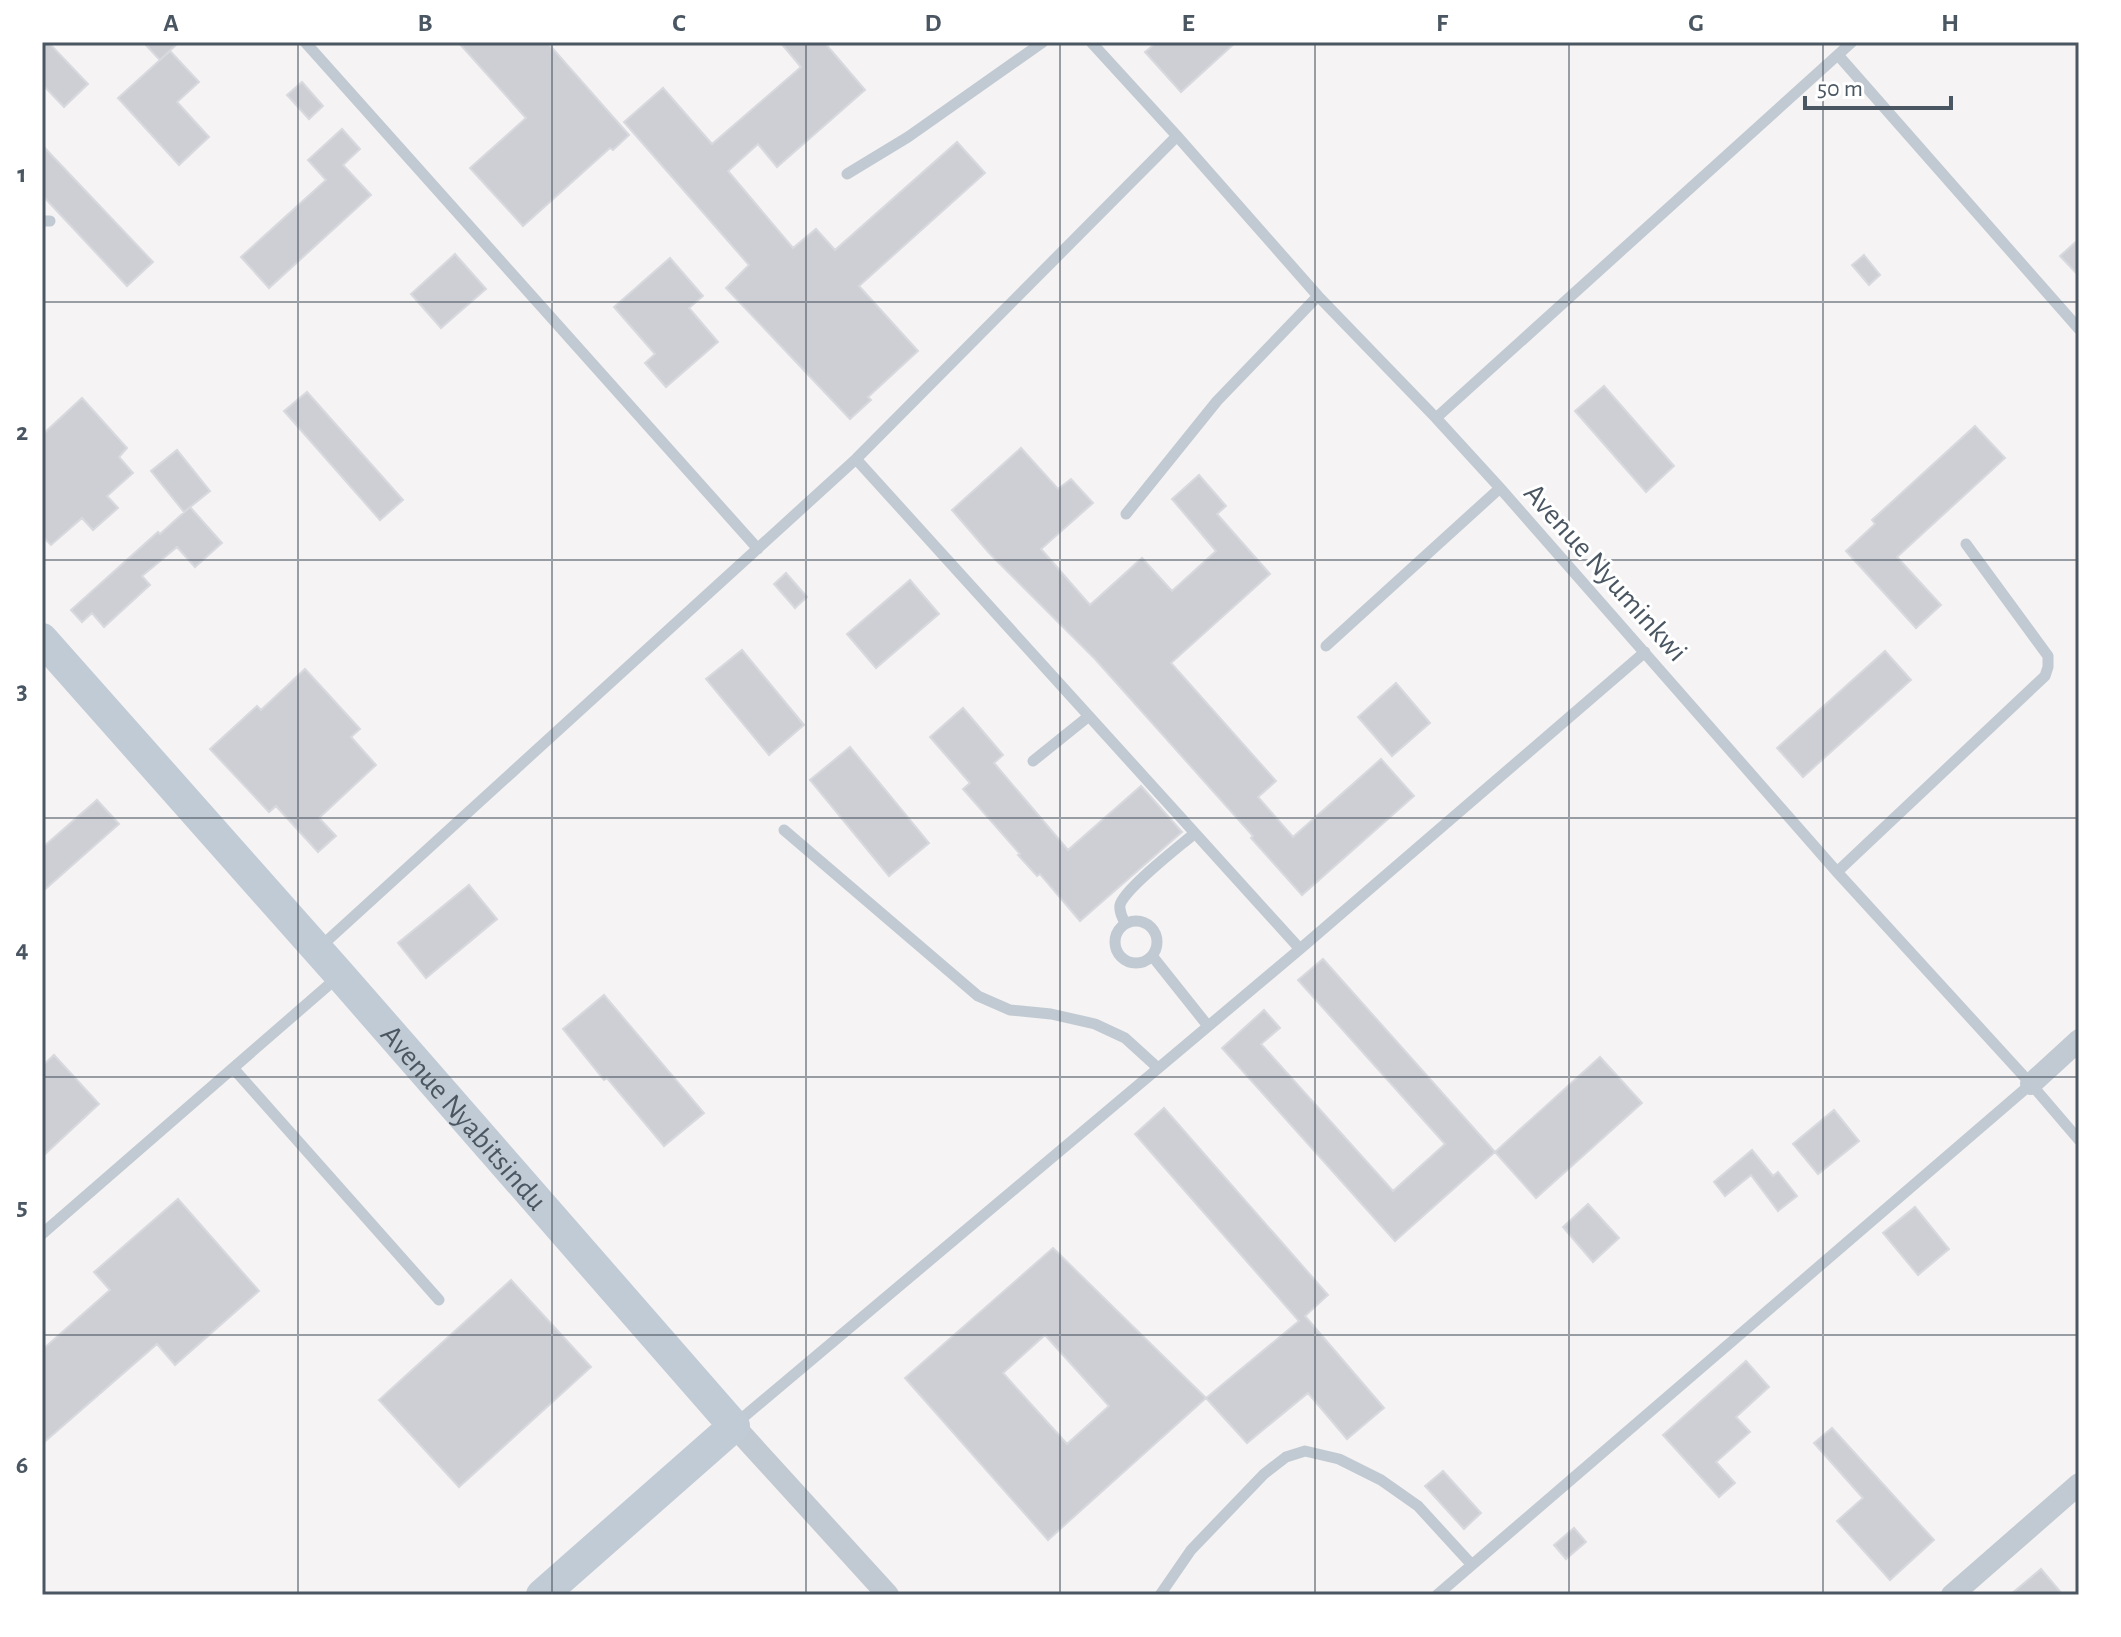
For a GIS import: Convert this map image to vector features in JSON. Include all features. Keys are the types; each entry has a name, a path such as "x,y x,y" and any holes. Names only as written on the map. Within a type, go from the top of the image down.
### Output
{"street":[{"name":"Avenue Nyabitsindu","path":"42,639 734,1426 888,1595"},
{"path":"2031,1084 2079,1040"},
{"path":"542,1595 734,1426"},
{"path":"1952,1595 2079,1484"}],"lane":[{"path":"305,42 758,549"},
{"path":"847,174 908,137 1043,42"},
{"name":"Avenue Nyuminkwi","path":"1091,42 1318,296 1500,488 1837,872 2079,1140"},
{"path":"1436,418 1852,42"},
{"path":"1838,55 2079,329"},
{"path":"317,950 856,459 1177,136"},
{"path":"1126,514 1217,401 1318,296"},
{"path":"856,459 1300,949"},
{"path":"1326,646 1500,488"},
{"path":"1837,872 2045,676 2048,656 1966,544"},
{"path":"734,1426 1300,949 1645,652"},
{"path":"1033,761 1089,716"},
{"path":"784,830 978,996 1010,1010 1051,1014 1095,1024 1125,1038 1158,1068"},
{"path":"1125,923 1120,906 1125,896 1195,833"},
{"path":"1137,920 1149,924 1157,933 1158,946 1153,957 1142,964 1129,963 1119,956 1114,945 1116,932 1125,923 1137,920"},
{"path":"1153,957 1208,1026"},
{"path":"42,1234 340,975"},
{"path":"233,1068 439,1300"},
{"path":"1437,1595 2031,1084"},
{"path":"1159,1594 1191,1550 1264,1474 1286,1457 1305,1451 1339,1459 1381,1480 1418,1506 1472,1565"}],"building":[{"path":"42,42 48,42 88,84 64,107 42,84"},
{"path":"143,42 179,42 160,60"},
{"path":"458,42 547,42 629,135 613,150 610,148 523,226 470,168 526,118"},
{"path":"780,42 824,42 865,90 777,167 758,144 728,171 793,248 816,229 835,250 957,142 985,173 859,286 918,351 868,397 871,400 850,419 726,288 749,265 624,122 663,88 712,144 801,67"},
{"path":"1157,42 1236,42 1181,92 1145,52"},
{"path":"170,51 199,82 177,102 209,137 179,165 118,98"},
{"path":"302,82 323,106 309,119 287,95"},
{"path":"342,129 360,149 343,165 371,195 269,288 241,257 326,180 308,160"},
{"path":"42,145 153,262 127,286 42,195"},
{"path":"2079,239 2079,276 2060,256"},
{"path":"455,254 486,289 441,328 411,294"},
{"path":"1864,255 1880,275 1869,285 1852,265"},
{"path":"670,258 703,296 689,308 718,342 666,387 645,363 655,354 614,307"},
{"path":"1604,386 1674,466 1646,492 1575,411"},
{"path":"307,392 403,500 380,520 284,411"},
{"path":"82,398 127,448 119,457 133,473 107,496 118,508 93,530 82,518 51,545 42,536 42,435"},
{"path":"1975,426 2005,458 1897,557 1941,605 1916,628 1846,551 1875,524 1872,520"},
{"path":"1021,448 1058,489 1071,479 1093,503 1041,549 1090,605 1142,558 1172,591 1216,551 1172,499 1199,475 1226,506 1217,514 1270,574 1171,663 1276,781 1258,797 1293,837 1381,759 1414,796 1302,895 1095,659 990,554 952,510"},
{"path":"177,450 210,491 184,512 151,471"},
{"path":"190,507 222,543 195,567 177,547 142,576 150,585 104,627 92,613 82,622 71,610"},
{"path":"786,573 807,597 795,608 774,584"},
{"path":"910,580 939,614 876,668 847,634"},
{"path":"742,650 804,725 769,755 706,679"},
{"path":"1885,651 1911,680 1803,777 1777,748"},
{"path":"305,669 360,729 351,737 376,765 319,818 336,836 318,852 276,806 269,812 210,749 257,706 261,710"},
{"path":"1396,683 1430,723 1392,756 1358,717"},
{"path":"963,708 1003,755 994,763 1068,850 1141,786 1182,832 1080,921 1040,874 1037,876 1018,855 963,789 970,783 930,737"},
{"path":"850,747 929,843 889,876 810,780"},
{"path":"97,800 119,824 42,892 42,848"},
{"path":"469,885 497,919 426,978 398,943"},
{"path":"1323,959 1495,1152 1395,1241 1222,1048 1264,1010 1280,1028 1261,1044 1393,1191 1445,1144 1298,980"},
{"path":"604,995 704,1113 664,1146 563,1029"},
{"path":"54,1055 99,1104 42,1157 42,1066"},
{"path":"1600,1057 1642,1103 1536,1198 1495,1152"},
{"path":"1164,1108 1328,1295 1305,1316 1384,1408 1347,1439 1308,1393 1247,1443 1206,1398 1299,1321 1135,1134"},
{"path":"1834,1110 1859,1141 1818,1174 1793,1144"},
{"path":"1752,1150 1773,1176 1778,1172 1797,1196 1778,1211 1751,1175 1725,1196 1714,1182"},
{"path":"178,1199 259,1291 175,1365 157,1344 42,1444 42,1350 110,1290 94,1272"},
{"path":"1588,1204 1619,1238 1593,1262 1563,1227"},
{"path":"1915,1207 1949,1249 1918,1275 1883,1233"},
{"path":"1053,1248 1206,1398 1048,1540 905,1378","holes":["1045,1335 1109,1406 1067,1444 1003,1373"]},
{"path":"511,1280 591,1367 459,1487 379,1400"},
{"path":"1746,1361 1769,1387 1736,1417 1750,1432 1716,1462 1735,1483 1719,1497 1663,1435"},
{"path":"1832,1428 1934,1540 1890,1580 1837,1521 1863,1498 1814,1443"},
{"path":"1443,1471 1481,1513 1464,1529 1425,1486"},
{"path":"1574,1528 1586,1542 1566,1559 1554,1545"},
{"path":"2041,1569 2063,1595 2010,1595"}]}
